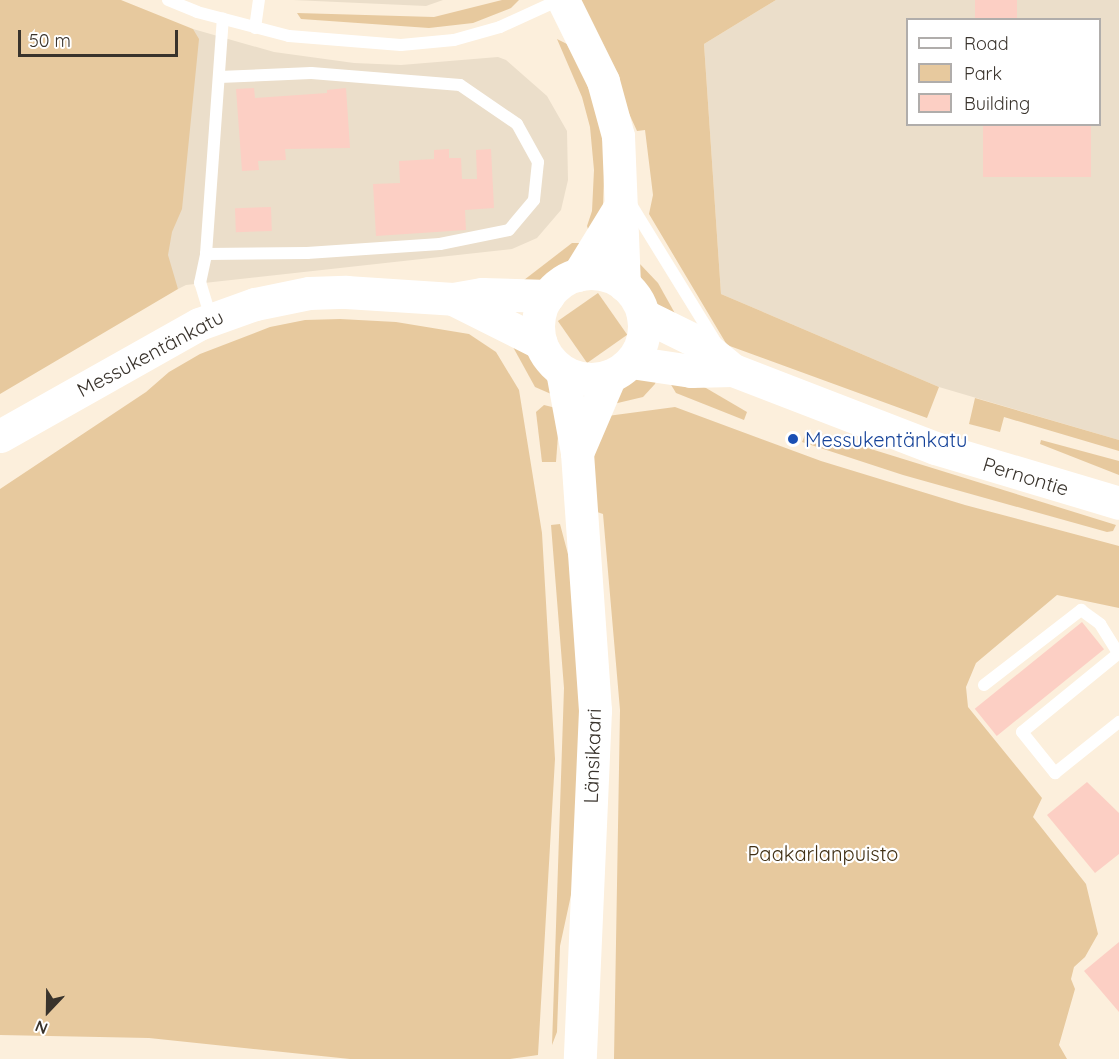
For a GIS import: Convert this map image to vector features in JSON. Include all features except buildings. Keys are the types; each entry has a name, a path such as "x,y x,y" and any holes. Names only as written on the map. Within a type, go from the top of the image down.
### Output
{"street":[{"path":"561,0 590,51 611,108 621,158 620,200 625,236 624,285"},
{"path":"578,275 620,200"},
{"path":"598,273 624,285 636,296 643,315 643,340 620,369 589,379 562,371 541,343 538,319 548,296 559,284 578,275 598,273"},
{"name":"Messukentänkatu","path":"0,436 211,319 255,304 309,293 376,292 453,299 482,294 548,296"},
{"name":"Messukentänkatu","path":"453,299 541,343"},
{"name":"Pernontie","path":"643,315 700,343 733,370 935,448 1119,503"},
{"name":"Pernontie","path":"620,369 733,370"},
{"name":"Länsikaari","path":"578,453 620,369"},
{"name":"Länsikaari","path":"562,371 578,453 595,710 580,1059"}],"lane":[{"path":"168,0 223,20 255,28 318,40 401,45 454,40 500,27 561,0"},
{"path":"255,28 259,0"},
{"path":"211,319 200,284 206,254 223,20"},
{"path":"206,254 307,253 440,244 509,230 534,200 538,162 517,124 460,85 311,73 219,77"},
{"path":"620,200 733,370"},
{"path":"984,685 1081,610 1100,624 1118,653 1022,732 1054,773 1119,722"}],"shaded area":[{"path":"293,0 443,0 426,6"},
{"path":"776,0 1119,0 1119,440 939,387 721,294 704,44"},
{"path":"193,29 274,52 354,63 401,65 498,57 506,60 547,96 567,131 568,180 561,210 537,238 512,249 186,285 178,289 134,203 131,132"}],"green space":[{"path":"0,0 121,0 193,29 199,39 182,209 172,232 168,255 178,289 0,394"},
{"path":"502,0 519,0 511,8 473,23 429,28 301,19 297,13 434,17"},
{"path":"577,0 776,0 704,44 721,294 939,387 927,418 727,345 649,214 653,195 645,130 637,131"},
{"path":"557,39 567,44 584,70 605,146 603,206 589,232 587,226 592,211 594,170 590,127 582,97"},
{"path":"572,243 581,243 571,266 545,283 524,280"},
{"path":"639,263 658,283 677,317 648,300 638,283"},
{"path":"598,293 627,335 587,363 558,321"},
{"path":"305,320 396,322 469,334 496,352 519,390 542,533 555,759 538,1055 510,1059 350,1059 149,1038 0,1035 0,489 146,392 169,372 200,354 270,327"},
{"path":"513,347 533,352 554,382 558,397 535,387"},
{"path":"658,374 655,384 643,397 605,406 629,378"},
{"path":"670,383 696,383 706,388 747,412 744,420 676,393"},
{"path":"975,398 1119,440 1119,451 1004,417 1000,432 969,424"},
{"path":"544,405 560,409 556,462 542,462 536,412"},
{"name":"Paakarlanpuisto","path":"675,407 821,461 965,505 1119,546 1119,608 1057,595 976,663 966,687 968,707 1042,798 1033,817 1086,884 1098,934 1085,957 1074,967 1071,979 1075,989 1059,1045 1067,1059 614,1059 620,710 603,514 594,511 591,469 600,417"},
{"path":"805,435 858,445 1116,525 1113,531 1107,532 903,475 802,442"},
{"path":"1041,440 1119,461 1119,475 1040,444"},
{"path":"560,524 569,558 581,691 579,858 560,946 557,1032 552,1045 564,688 551,525"}],"place":[{"name":"Messukentänkatu","path":"793,439"}]}
